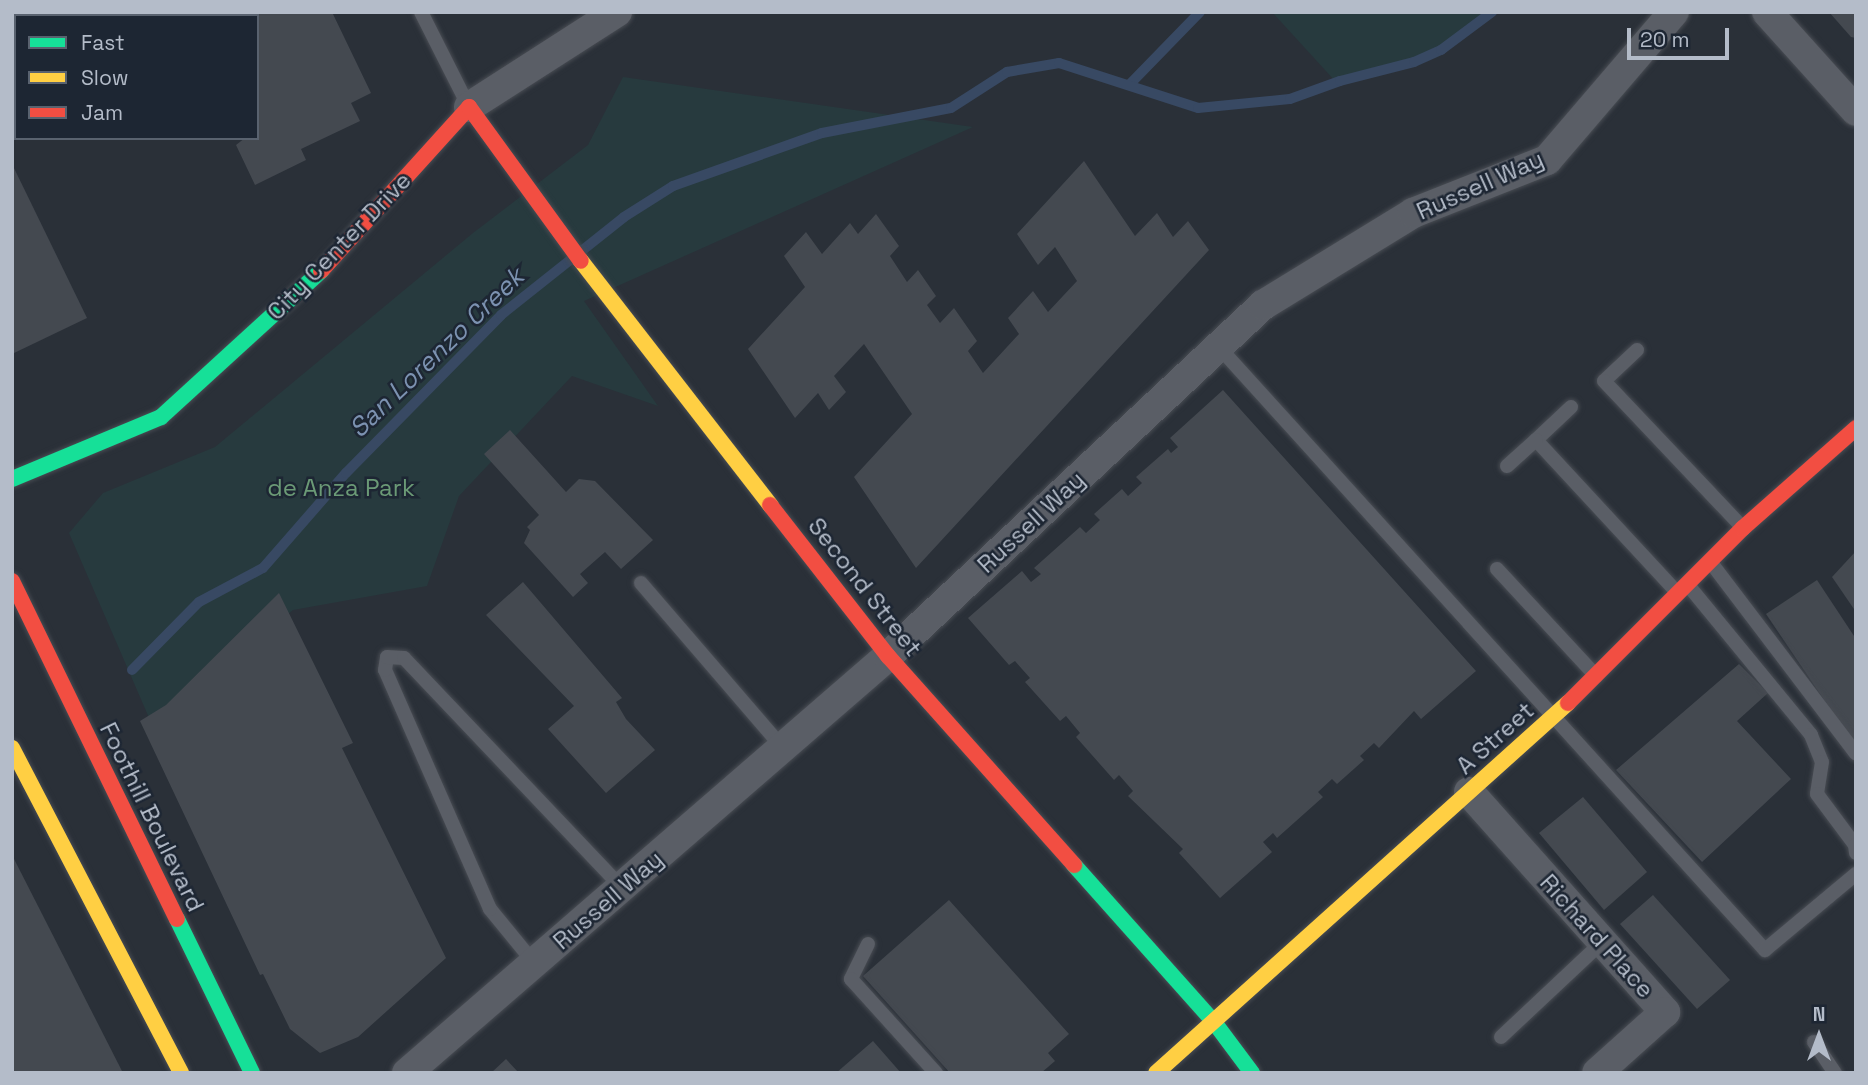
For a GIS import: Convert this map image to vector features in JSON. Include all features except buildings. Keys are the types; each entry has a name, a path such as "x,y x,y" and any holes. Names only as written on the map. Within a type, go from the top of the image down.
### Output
{"main road":[{"name":"Second Street","path":"469,107 613,305 888,656 1214,1022 1252,1073"},
{"name":"City Center Drive","path":"12,479 161,416 303,291 469,107"},
{"name":"A Street","path":"1156,1073 1597,677 1743,528 1856,428"},
{"name":"Foothill Boulevard","path":"12,581 252,1073"},
{"path":"12,748 181,1073"}],"street":[{"name":"City Center Drive","path":"469,107 617,12"},
{"name":"Russell Way","path":"407,1073 536,964 888,656 1264,305 1413,213 1547,160 1674,12"},
{"path":"1767,12 1856,111"},
{"name":"Richard Place","path":"1469,792 1665,1012 1597,1073"}],"lane":[{"path":"422,12 469,107"},
{"path":"1218,346 1765,950 1856,874"},
{"path":"1637,350 1604,381 1743,528"},
{"path":"1507,466 1571,407"},
{"path":"1536,440 1682,589 1811,735 1822,762 1817,794 1855,845 1856,853"},
{"path":"1711,562 1856,754"},
{"path":"1497,569 1597,677"},
{"path":"641,583 783,748"},
{"path":"536,964 490,909 385,670 387,657 404,658 622,888"},
{"path":"1501,1037 1602,942"},
{"path":"868,944 851,979 936,1073"},
{"path":"1814,1042 1835,1073"}],"green space":[{"path":"1272,12 1492,12 1441,50 1395,68 1336,82"},
{"name":"de Anza Park","path":"623,77 973,127 584,301 658,406 572,376 459,496 427,586 293,610 153,727 69,533 103,493 215,447 473,233 588,145"}],"waterway":[{"path":"1130,84 1200,12"},
{"name":"San Lorenzo Creek","path":"132,670 199,602 263,568 346,473 501,315 624,217 673,186 822,133 951,108 1007,72 1059,63 1198,108 1290,99 1340,81 1414,62 1441,50 1492,12"}],"traffic: fast":[{"path":"12,479 161,417 321,271"},
{"path":"1074,865 1214,1022 1252,1073"},
{"path":"177,919 252,1073"}],"traffic: slow":[{"path":"581,261 770,505"},
{"path":"1156,1073 1568,703"},
{"path":"12,748 181,1073"}],"traffic: jam":[{"path":"321,271 469,107 581,261"},
{"path":"1568,703 1743,528 1856,428"},
{"path":"770,505 888,656 1074,865"},
{"path":"12,581 177,919"}]}
